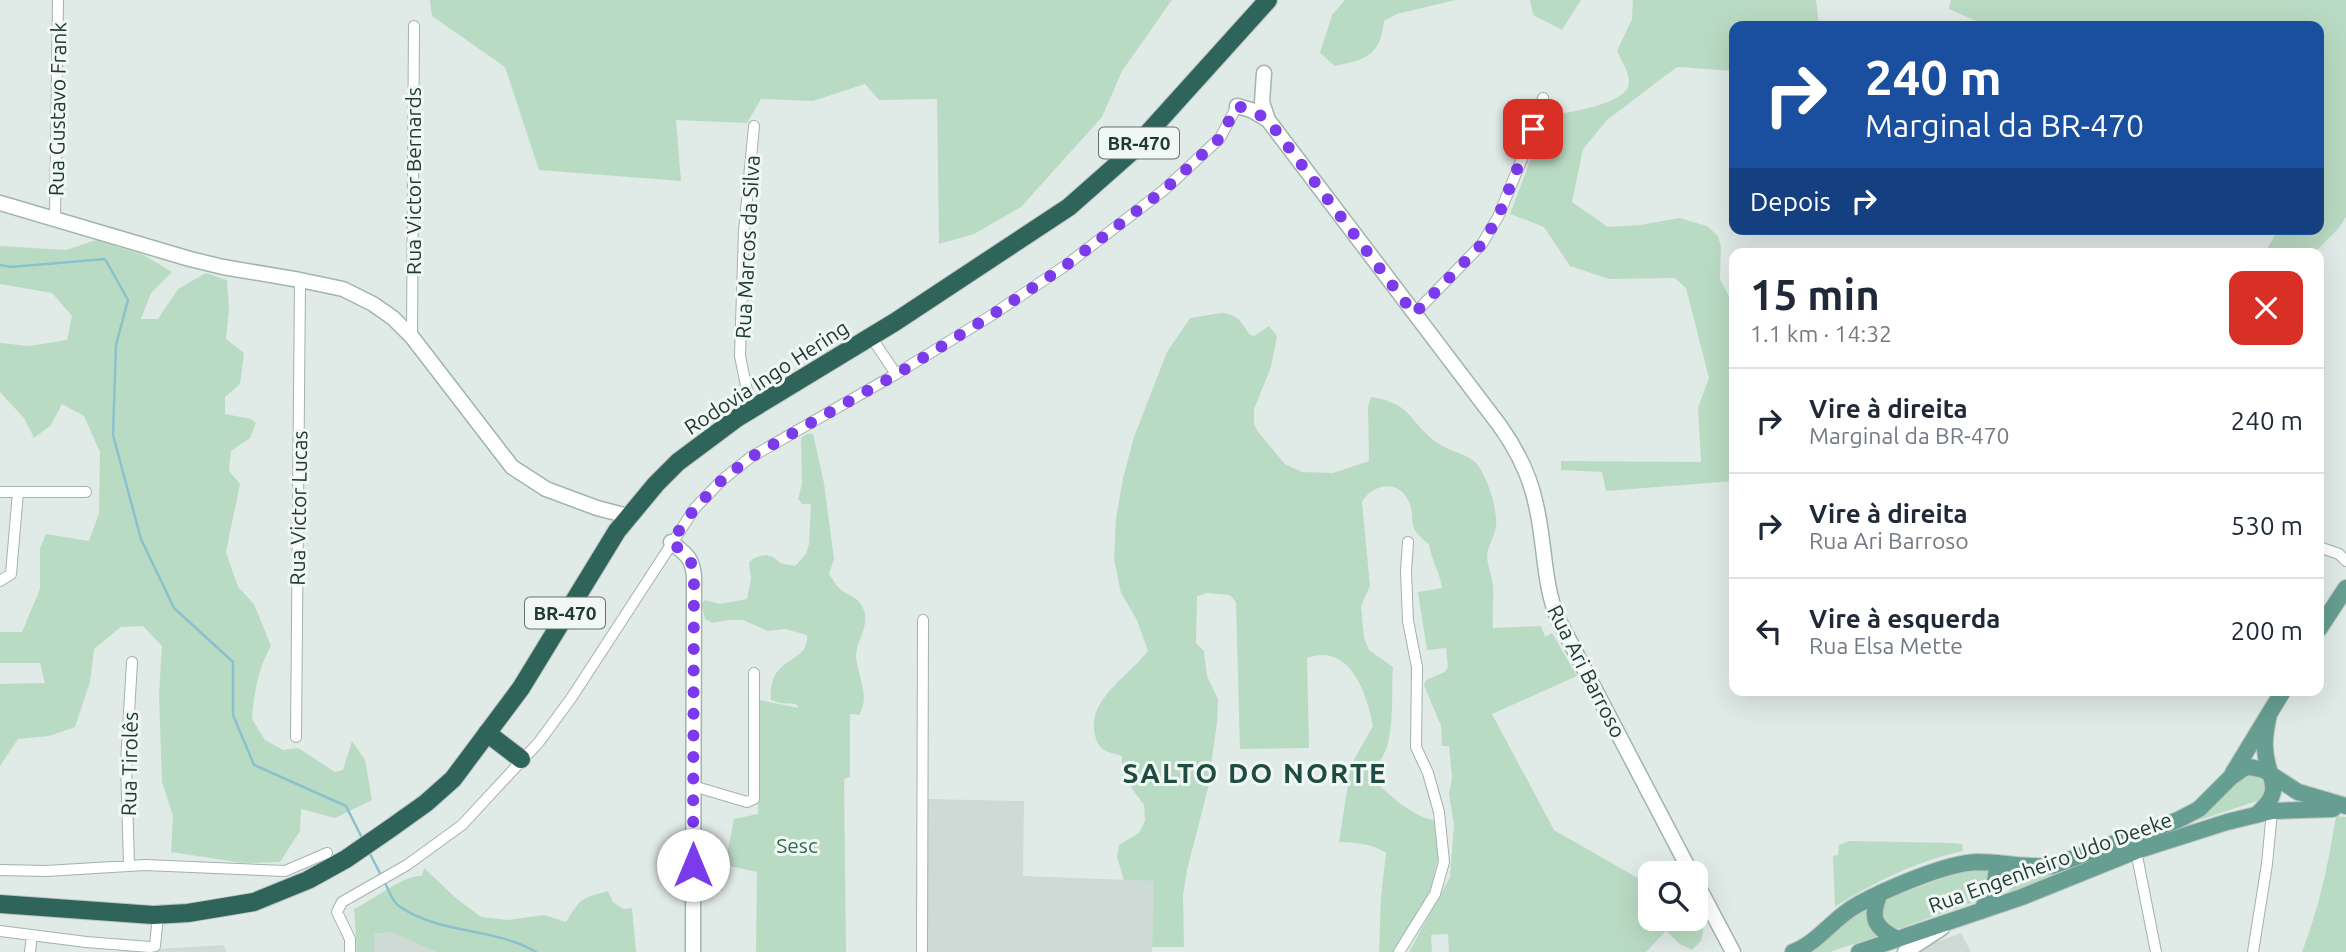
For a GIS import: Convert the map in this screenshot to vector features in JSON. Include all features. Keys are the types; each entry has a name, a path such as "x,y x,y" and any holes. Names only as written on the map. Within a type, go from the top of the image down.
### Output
{"highway":[{"name":"Rodovia Ingo Hering","path":"0,904 158,915 254,902 308,880 346,859 391,828 453,779 520,688 602,553 628,516 678,462 751,410 871,337 1069,207 1129,154 1267,1"},
{"path":"487,733 521,759"}],"main road":[{"path":"2324,621 2346,588"},
{"path":"2230,778 2280,696"},
{"path":"2256,814 2273,796 2274,787 2265,748 2269,713"},
{"name":"Rua Engenheiro Udo Deeke","path":"1793,952 1807,946 1850,909 1880,893 1955,866 1974,862 2035,868 2067,862 2178,820 2199,809 2244,768 2258,768 2271,774"},
{"path":"2271,774 2298,792 2346,808"},
{"name":"Rua Engenheiro Udo Deeke","path":"1859,952 1901,946 1957,919 2136,851 2256,814 2346,808"},
{"path":"1981,911 1994,887 1998,863"},
{"path":"1880,893 1874,913 1875,923 1901,946"}],"street":[{"name":"Rua Gustavo Frank","path":"55,218 58,0"},
{"name":"Rua Victor Bernards","path":"412,337 414,26"},
{"name":"Rua Ari Barroso","path":"1264,73 1262,102 1268,120 1518,452 1537,506 1549,597 1557,617 1685,861"},
{"path":"1414,314 1482,244 1498,217 1543,98"},
{"path":"350,952 350,939 337,912 342,902 407,865 462,825 539,742 572,697 671,542 695,508 722,480 751,457 897,374 1065,266 1164,190 1220,138 1237,106"},
{"name":"Rua Ari Barroso","path":"1237,106 1251,110 1268,120"},
{"name":"Rua Marcos da Silva","path":"751,410 740,356 744,231 754,126"},
{"path":"0,203 201,262 352,292 393,318 412,337 512,467 545,489 628,516"},
{"name":"Rua Victor Lucas","path":"296,737 300,280"},
{"path":"871,337 897,374"},
{"path":"0,492 86,492"},
{"path":"0,581 10,574 18,492"},
{"path":"671,542 690,558 694,576 693,952"},
{"path":"1399,952 1435,894 1444,862 1443,837 1435,796 1416,747 1417,667 1408,621 1408,542"},
{"path":"2324,549 2339,554 2346,561"},
{"path":"922,952 923,620"},
{"name":"Rua Tirolês","path":"129,865 126,763 132,662"},
{"path":"693,786 747,802 754,799 754,673"},
{"path":"2253,952 2267,864 2272,811"},
{"path":"2136,851 2156,952"},
{"path":"0,870 46,871 129,865 285,871 327,853"},
{"path":"1708,905 1733,952"},
{"path":"0,931 150,947 155,946 158,915"},
{"path":"30,952 32,935"}],"shaded area":[{"path":"928,799 1024,801 1023,876 1154,881 1152,952 927,952"},
{"path":"391,932 436,952 374,952 374,934"},
{"path":"1961,933 1971,952 1918,952 1929,945"},
{"path":"223,945 227,952 112,952"}],"green space":[{"path":"430,0 1172,0 1122,71 1102,117 1021,207 974,234 939,244 937,99 879,100 865,84 813,101 761,99 747,123 676,120 681,181 539,170 505,67 432,16"},
{"path":"1345,0 1455,0 1397,14 1384,21 1379,42 1370,54 1335,66 1320,53 1332,15"},
{"path":"1530,0 1581,0 1562,30 1533,15"},
{"path":"1633,0 1816,0 1818,21 1729,21 1729,71 1677,67 1607,120 1583,149 1572,202 1608,227 1641,225 1679,218 1707,226 1718,236 1721,247 1720,279 1729,296 1729,481 1606,491 1602,472 1561,470 1561,461 1701,462 1698,408 1709,378 1686,288 1675,278 1609,279 1570,266 1544,227 1510,214 1547,116 1604,103 1615,99 1628,87 1627,73 1617,51 1632,19"},
{"path":"1951,0 2346,0 2346,217 2319,248 2268,248 2275,235 2324,235 2324,21 1977,21 1949,9"},
{"path":"96,240 144,255 172,272 151,293 141,319 158,319 178,289 206,273 227,280 229,308 226,339 244,353 240,384 225,397 225,414 251,419 256,423 250,438 231,451 229,471 240,484 226,552 238,587 254,604 271,646 257,681 252,719 265,740 283,750 298,748 335,772 343,770 352,741 365,760 372,800 335,818 301,809 300,831 280,862 243,863 171,852 173,816 162,782 159,695 162,646 143,626 121,627 94,649 90,682 75,727 49,736 18,739 0,766 0,684 45,683 40,663 0,663 0,632 22,632 40,589 40,548 46,534 89,541 99,513 100,452 84,416 62,404 51,425 34,438 24,418 0,392 0,343 29,346 67,340 72,316 52,293 0,284 0,246 66,250"},
{"path":"1227,314 1235,317 1250,335 1254,336 1269,326 1277,336 1271,367 1254,409 1254,424 1285,464 1302,472 1333,473 1369,461 1368,407 1371,397 1395,404 1409,414 1436,442 1475,462 1491,493 1496,520 1487,558 1493,585 1493,628 1541,626 1545,637 1552,633 1577,676 1492,714 1554,830 1638,878 1638,931 1666,931 1646,952 1449,952 1448,934 1431,935 1432,952 1409,952 1450,877 1454,825 1449,794 1452,778 1449,746 1442,746 1441,726 1424,685 1426,680 1445,672 1448,667 1446,648 1427,650 1418,592 1442,588 1429,544 1416,532 1411,507 1404,493 1385,486 1372,491 1362,502 1370,586 1361,606 1364,638 1369,650 1393,667 1390,734 1384,754 1370,777 1409,809 1436,821 1439,855 1429,895 1396,952 1379,952 1386,853 1369,845 1339,842 1351,765 1373,726 1361,686 1354,674 1335,657 1322,655 1307,658 1309,748 1240,749 1236,602 1230,595 1207,593 1197,596 1196,643 1204,651 1207,676 1218,699 1217,722 1208,788 1183,896 1184,947 1152,947 1154,881 1124,880 1117,857 1119,845 1139,833 1145,821 1144,805 1122,775 1122,756 1104,750 1099,745 1094,722 1097,711 1111,689 1148,651 1137,620 1121,593 1114,559 1116,519 1134,437 1167,352 1190,318"},
{"name":"Sesc","path":"813,434 824,483 834,559 829,574 842,591 858,600 865,614 856,656 864,701 859,715 850,714 850,777 844,779 846,952 756,952 757,872 725,865 734,819 758,814 760,700 799,708 796,704 771,700 772,685 782,667 802,652 807,635 785,629 768,631 743,620 712,623 705,619 702,604 705,600 720,604 747,599 751,579 749,562 757,557 765,555 780,563 795,566 806,554 811,504 802,504 798,499 802,484 801,438"},
{"path":"2254,771 2265,785 2265,792 2260,800 2196,821 2006,895 2023,872 2052,872 2194,818 2236,780"},
{"path":"2336,816 2346,817 2346,952 2302,952 2323,885"},
{"path":"1849,841 1951,843 1962,844 1963,851 1896,873 1835,907 1833,856 1838,855 1839,845"},
{"path":"1989,867 1986,887 1974,902 1901,928 1894,929 1885,925 1880,907 1886,899 1957,873"},
{"path":"424,868 481,917 508,920 544,915 566,922 582,900 608,891 613,902 623,909 632,908 636,952 436,952 391,932 374,934 374,952 357,952 354,909 397,883 422,876"},
{"path":"1870,903 1878,936 1830,952 1803,952"},
{"path":"1666,931 1703,931 1701,941 1692,950 1680,944"}],"waterway":[{"path":"0,265 11,267 105,259 128,300 116,345 113,435 141,539 174,608 233,662 233,715 254,765 346,806 363,840"},
{"path":"369,852 382,877"},
{"path":"385,883 397,904 415,915 449,927 503,938 536,952"}],"district":[{"name":"SALTO DO NORTE","path":"1255,772"}],"route":[{"path":"693,865 694,576 690,558 671,542 695,508 722,480 751,457 897,374 1065,266 1164,190 1220,138 1237,106 1258,113 1268,120 1414,314 1482,244 1498,217 1533,129"}]}
